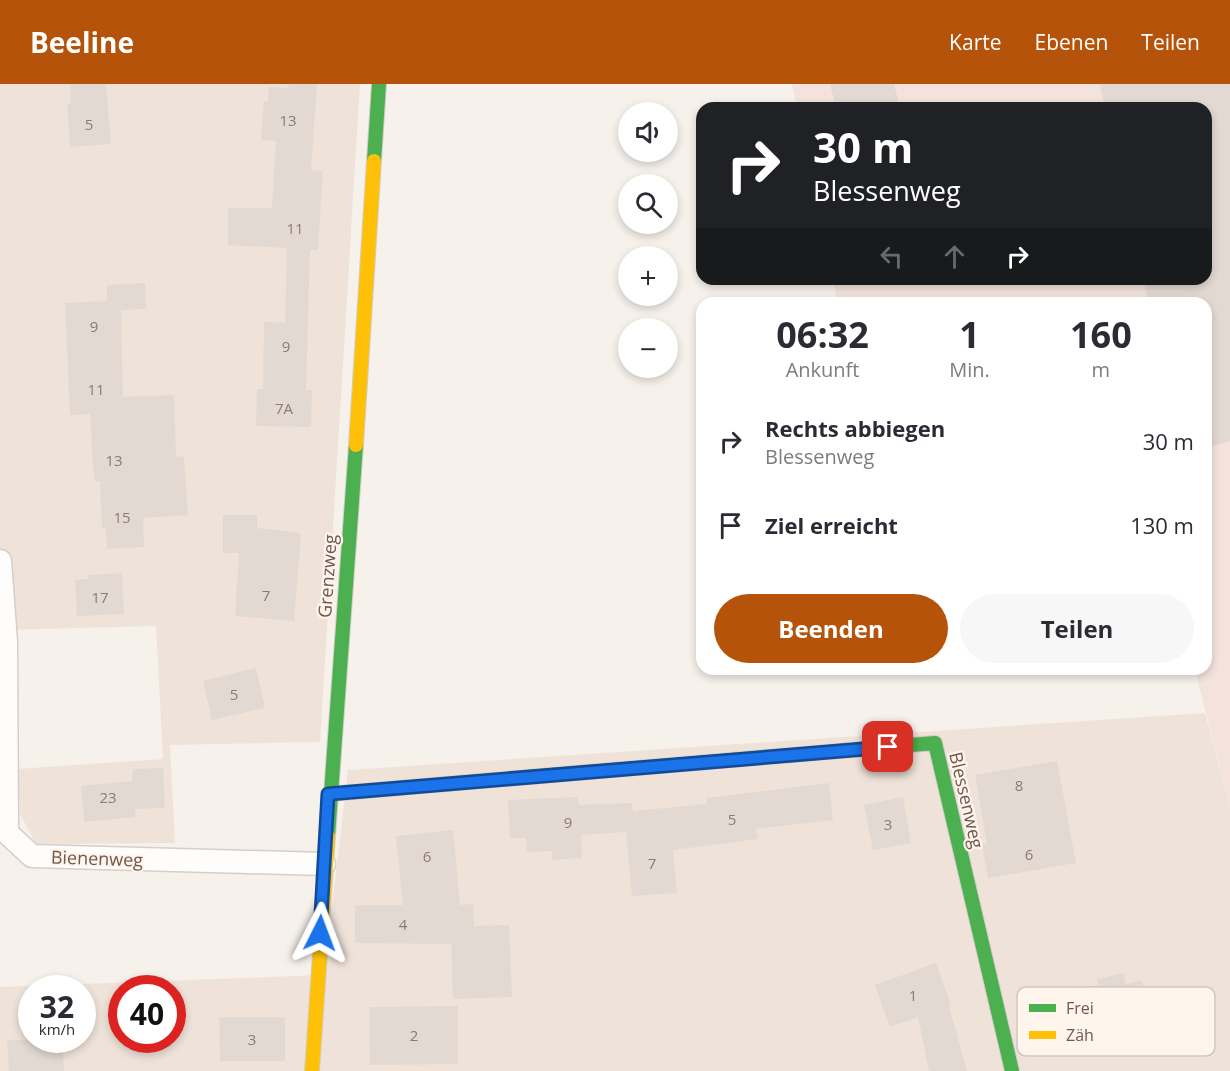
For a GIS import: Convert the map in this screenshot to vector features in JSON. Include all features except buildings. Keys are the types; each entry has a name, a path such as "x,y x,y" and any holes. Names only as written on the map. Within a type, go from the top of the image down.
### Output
{"street":[{"name":"Grenzweg","path":"312,1071 328,794 369,273 379,84"},
{"name":"Bienenweg","path":"0,561 6,642 7,833 32,856 324,864"},
{"name":"Blessenweg","path":"328,794 935,743 1012,1071"}],"shaded area":[{"path":"0,84 360,84 320,742 170,745 175,843 36,844 20,814 17,769 163,759 156,626 0,630"},
{"path":"792,84 1230,84 1230,808 1197,675 1212,675 1212,297 836,297 834,285 1212,285 1212,102 796,102"},
{"path":"1205,713 1230,808 1230,1071 0,1071 0,987 18,986 18,1053 96,1053 96,983 108,983 108,1053 186,1053 186,980 324,975 348,770"}],"traffic: fast":[{"path":"374,161 379,84"},
{"path":"328,836 356,445"},
{"path":"528,777 935,743 1012,1071"}],"traffic: slow":[{"path":"356,445 374,161"},
{"path":"329,794 528,777"},
{"path":"312,1071 328,836"}],"route":[{"path":"320,933 328,794 888,747"}]}
